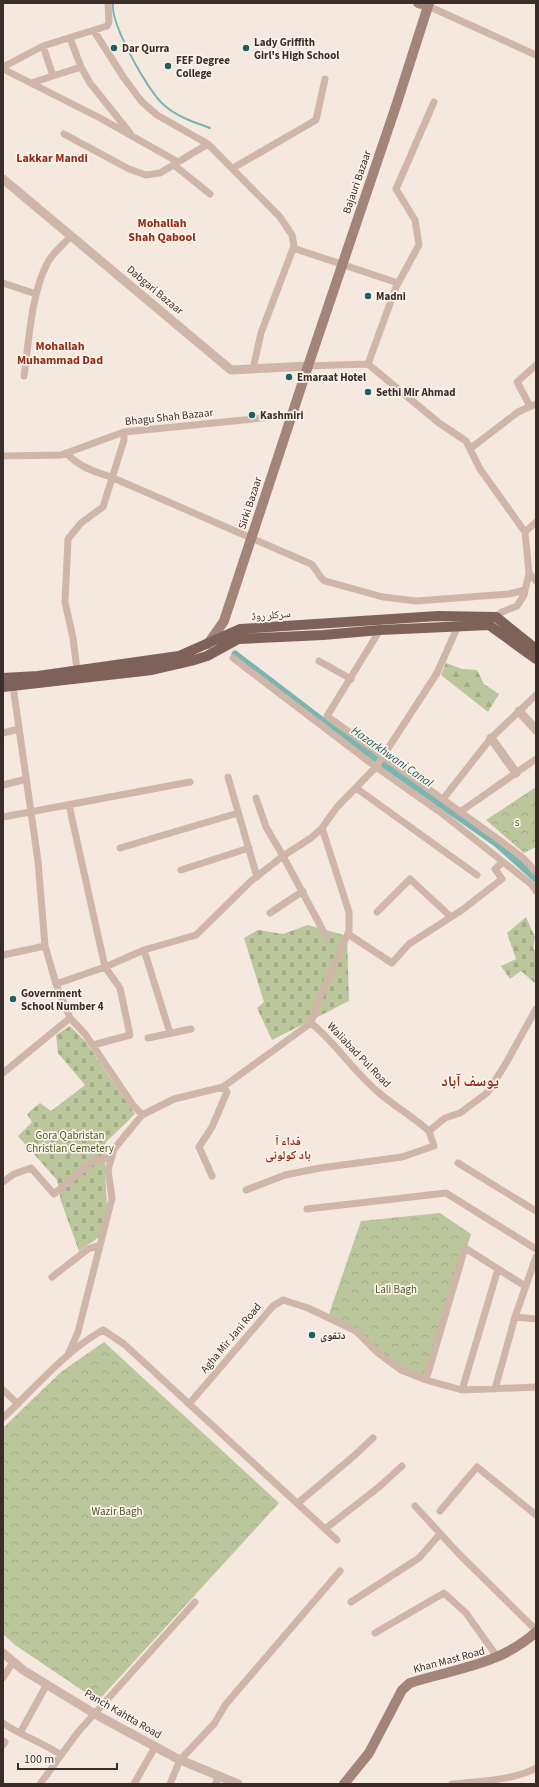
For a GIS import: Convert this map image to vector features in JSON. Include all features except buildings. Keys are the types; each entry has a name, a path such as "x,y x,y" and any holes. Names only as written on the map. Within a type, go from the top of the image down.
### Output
{"main road":[{"name":"Bajauri Bazaar","path":"308,366 397,103 425,4"},
{"name":"Sirki Bazaar","path":"212,648 224,622 308,366"},
{"name":"سرکلر روڈ","path":"3,678 38,676 76,670 152,664 212,648 237,635 240,629 438,616 493,621"},
{"path":"493,621 536,658"},
{"path":"237,635 323,635 458,626 493,621 536,649"},
{"path":"8,687 152,664"},
{"name":"Khan Mast Road","path":"344,1784 369,1752 402,1690 410,1683 498,1658 521,1644 536,1631"}],"street":[{"path":"3,68 43,46 94,31 108,25 108,3"},
{"path":"425,4 536,55"},
{"path":"94,31 124,78 142,102 168,122 208,144 280,217 292,235 294,243 293,248 261,333 253,369"},
{"path":"70,38 81,67 90,83 132,136"},
{"path":"43,46 53,76"},
{"path":"31,83 81,67"},
{"path":"3,68 132,136 176,164 210,194"},
{"path":"233,168 314,123 318,117 325,80"},
{"path":"368,364 398,283 420,245 414,220 396,190 434,102"},
{"path":"64,134 130,169 146,175 160,173 208,144"},
{"name":"Dabgari Bazaar","path":"3,179 231,370 308,366"},
{"path":"24,376 36,294 47,263 71,236"},
{"path":"293,248 398,283"},
{"path":"3,283 36,294"},
{"path":"308,366 368,364 439,422 466,441 471,448 480,469 525,532 529,573 526,590 517,606 502,612 493,621"},
{"path":"471,448 518,412 533,405 517,382 536,365"},
{"name":"Bhagu Shah Bazaar","path":"3,456 61,454 124,432 292,415"},
{"path":"76,670 73,638 65,602 68,539 81,523 103,507 111,477 124,440 124,432"},
{"path":"66,453 77,464 252,537 311,564 317,569 322,579 325,581 383,597 416,601 509,594 526,590"},
{"path":"525,532 536,522"},
{"path":"529,573 536,581"},
{"path":"56,984 105,967 144,950 196,936 257,877 322,828 337,807 376,767 437,673 458,626"},
{"path":"380,630 328,716 523,858 536,872"},
{"path":"233,658 376,767 444,815 531,884 536,891"},
{"path":"319,661 351,679"},
{"path":"8,687 19,729 31,812 38,861 45,946 56,984 70,1018 86,1034 133,1105 142,1115"},
{"path":"443,800 491,738 536,695"},
{"path":"519,711 536,730"},
{"path":"3,733 19,729"},
{"path":"491,738 516,773"},
{"path":"460,812 536,760"},
{"path":"228,777 257,877"},
{"path":"3,785 26,779"},
{"path":"3,817 190,782"},
{"path":"356,788 477,876"},
{"path":"256,798 266,827 284,856 328,938"},
{"path":"69,805 105,967 120,988 130,1035 93,1045"},
{"path":"120,848 238,813"},
{"path":"68,1355 78,1332 112,1198 108,1170 114,1149 142,1115 174,1100 223,1087 311,1023 319,999 350,931 349,912 322,828"},
{"path":"181,870 249,848"},
{"path":"348,934 392,963 409,944 451,917 502,879 495,869 503,862"},
{"path":"377,912 410,879 451,917"},
{"path":"270,913 303,891"},
{"path":"3,955 45,946"},
{"path":"144,950 170,1033"},
{"path":"246,1190 285,1175 402,1157 434,1146 429,1131 445,1118 460,1113 487,1092 505,1065 536,1008"},
{"path":"3,1073 70,1018"},
{"name":"Waliabad Pul Road","path":"311,1023 327,1036 378,1092 414,1117 429,1131"},
{"path":"148,1038 191,1029"},
{"path":"212,1176 199,1147 212,1127 227,1092 223,1087"},
{"path":"3,1182 14,1174 31,1168 54,1194 93,1161 112,1158"},
{"path":"458,1163 536,1210"},
{"path":"307,1209 446,1193 536,1249"},
{"path":"52,1277 88,1249 100,1245"},
{"path":"426,1380 465,1248 525,1286"},
{"path":"495,1388 515,1317 536,1257"},
{"path":"462,1390 498,1269"},
{"name":"Agha Mir Jani Road","path":"189,1404 273,1306 283,1300 308,1308 356,1331 378,1353 401,1370 426,1380 462,1390 536,1387"},
{"path":"515,1317 536,1319"},
{"path":"3,1418 68,1355 87,1339 103,1330 124,1344 337,1540"},
{"path":"3,1390 18,1404"},
{"path":"298,1503 356,1455 373,1438"},
{"path":"325,1529 379,1487 402,1466"},
{"path":"440,1511 477,1467 536,1515"},
{"path":"415,1506 458,1554 536,1631"},
{"path":"351,1602 419,1558 440,1534"},
{"path":"170,1784 180,1760 214,1724 226,1704 340,1571"},
{"path":"375,1632 444,1593 466,1614 498,1658"},
{"path":"40,1784 78,1732 195,1602"},
{"path":"3,1678 7,1658"},
{"name":"Panch Kahtta Road","path":"7,1658 23,1670 95,1714 155,1747 217,1780 238,1784"},
{"path":"20,1733 47,1684"},
{"path":"3,1723 20,1733 46,1744 61,1755"},
{"path":"3,1741 6,1742 3,1745"},
{"path":"134,1784 155,1747"},
{"path":"452,1784 514,1776 536,1768"}],"green space":[{"path":"446,663 462,669 477,670 484,684 499,694 488,712 441,675"},
{"name":"s","path":"536,787 536,847 524,853 486,820"},
{"path":"526,917 535,937 533,948 536,952 536,984 521,971 510,979 501,966 516,959 507,933"},
{"path":"308,925 347,936 349,1001 272,1040 257,1008 264,1002 244,938 258,930 283,934"},
{"name":"Gora Qabristan Christian Cemetery","path":"70,1026 85,1041 135,1114 106,1142 105,1171 107,1208 102,1235 79,1251 61,1201 57,1180 18,1136 32,1122 27,1114 40,1103 51,1111 85,1085 58,1053 56,1035"},
{"name":"Lali Bagh","path":"440,1213 471,1234 426,1380 401,1370 356,1331 328,1317 361,1221"},
{"name":"Wazir Bagh","path":"104,1342 279,1503 98,1701 15,1645 3,1634 3,1428 61,1372"}],"waterway":[{"path":"113,3 117,26 131,57 157,98 174,113 210,128"},
{"name":"Hazarkhwani Canal","path":"235,654 328,725 497,844 536,879"}],"place":[{"name":"Dar Qurra","path":"114,48"},
{"name":"Lady Griffith Girl's High School","path":"246,48"},
{"name":"FEF Degree College","path":"168,66"},
{"name":"Madni","path":"368,296"},
{"name":"Emaraat Hotel","path":"289,377"},
{"name":"Sethi Mir Ahmad","path":"368,392"},
{"name":"Kashmiri","path":"252,415"},
{"name":"Government School Number 4","path":"13,999"},
{"name":"دتقوى","path":"312,1335"}],"district":[{"name":"Lakkar Mandi","path":"52,158"},
{"name":"Mohallah Shah Qabool","path":"162,230"},
{"name":"Mohallah Muhammad Dad","path":"60,353"},
{"name":"یوسف آباد","path":"470,1081"},
{"name":"فداء آ باد کولونی","path":"288,1148"}]}
